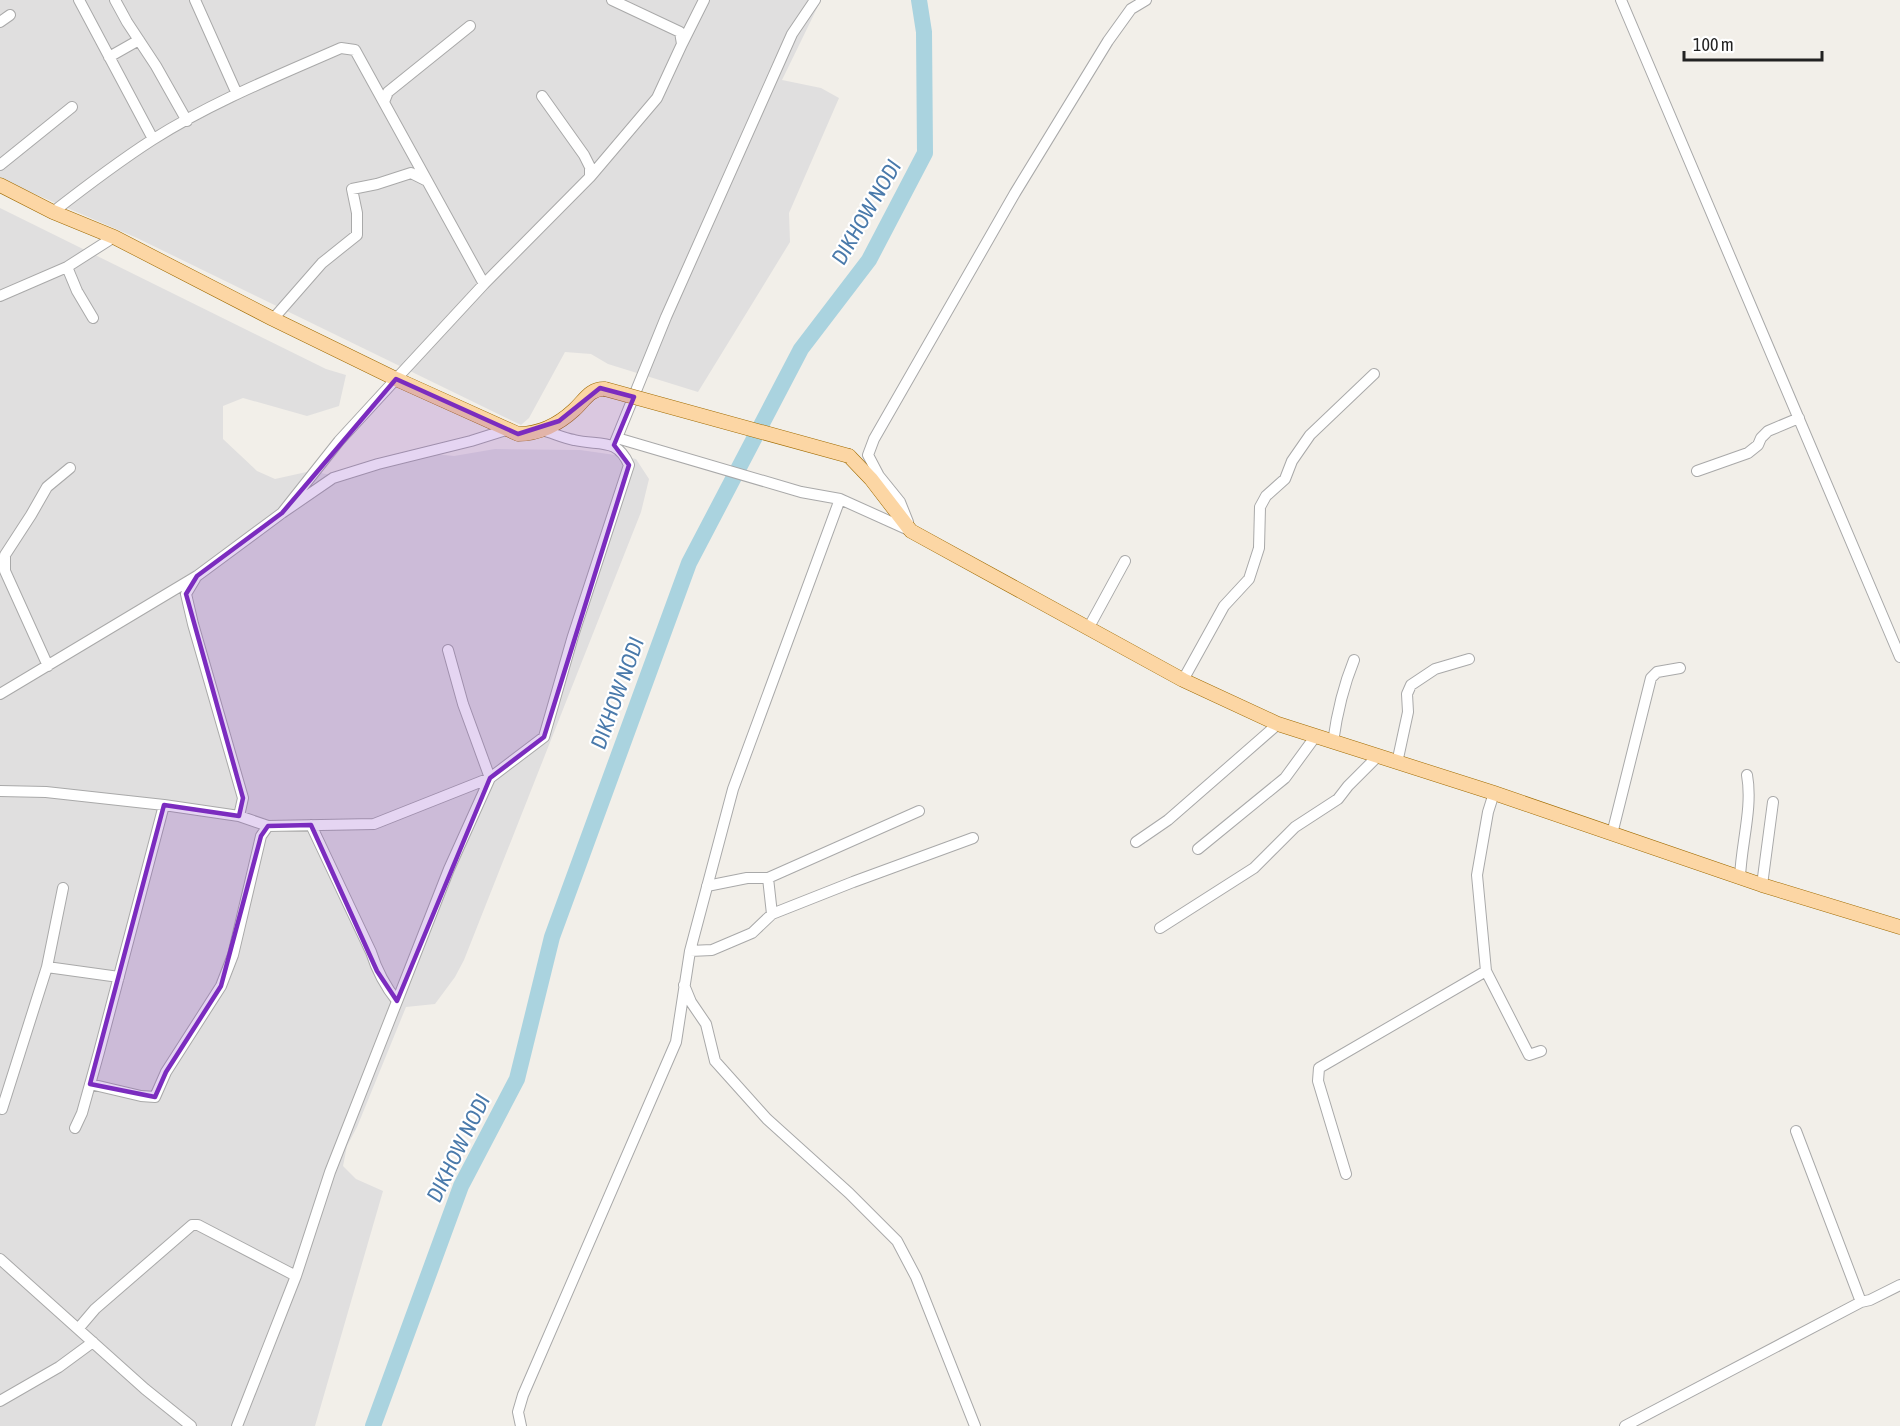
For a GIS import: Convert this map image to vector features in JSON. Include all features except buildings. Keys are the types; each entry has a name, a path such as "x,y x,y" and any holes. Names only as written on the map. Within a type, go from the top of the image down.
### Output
{"main road":[{"path":"0,185 52,212 114,237 396,379 518,434 530,434 542,430 574,411 594,391 604,389 849,456 871,479 911,531 1183,680 1278,724 1494,794 1740,878 1900,927"}],"street":[{"path":"79,0 153,139"},
{"path":"115,0 187,121"},
{"path":"195,0 237,94"},
{"path":"612,0 680,32 682,44"},
{"path":"282,513 339,441 484,284 590,177 657,98 704,0"},
{"path":"615,441 666,317 778,64 792,34 815,0"},
{"path":"911,531 900,502 879,476 868,455 874,439 1015,193 1108,41 1131,9 1146,0"},
{"path":"1621,0 1900,657"},
{"path":"0,22 10,15"},
{"path":"384,102 388,92 470,26"},
{"path":"109,57 139,40"},
{"path":"52,212 153,139 237,94 341,48 355,50 484,284"},
{"path":"542,96 584,155 590,167 590,177"},
{"path":"0,165 72,107"},
{"path":"273,319 322,263 357,236 357,213 352,189 411,173 426,181"},
{"path":"0,296 67,267 114,237"},
{"path":"67,267 77,291 93,318"},
{"path":"1183,680 1224,606 1249,579 1259,548 1260,507 1266,496 1285,479 1292,461 1310,435 1374,374"},
{"path":"1697,471 1748,453 1758,445 1768,431 1798,418"},
{"path":"0,694 197,576 333,478 509,429"},
{"path":"542,430 574,440 629,441 801,492 840,499 911,531"},
{"path":"0,792 46,792 164,805 239,816 268,826 374,824 490,778 544,737 573,636 629,465 615,441"},
{"path":"48,666 5,571 5,555 47,487 69,468"},
{"path":"521,1426 518,1412 523,1395 676,1042 690,951 733,789 840,499"},
{"path":"1089,627 1125,561"},
{"path":"197,576 186,594 243,798 239,816"},
{"path":"237,1426 296,1276 330,1172 450,869 490,778 463,704 448,650"},
{"path":"1397,763 1408,712 1407,694 1411,685 1435,669 1469,659"},
{"path":"1333,742 1340,700 1353,660"},
{"path":"1612,834 1651,678 1657,672 1680,668"},
{"path":"1136,842 1168,820 1278,724"},
{"path":"1198,849 1286,778 1315,737"},
{"path":"1160,928 1254,868 1295,827 1338,799 1377,757"},
{"path":"1740,878 1749,790 1747,775"},
{"path":"1494,794 1488,812 1478,875 1486,971 1529,1055 1541,1051"},
{"path":"1762,885 1773,802"},
{"path":"75,1128 90,1084 164,805"},
{"path":"707,886 747,878 768,878 919,812"},
{"path":"311,825 371,952 377,971 397,1001"},
{"path":"90,1084 155,1097 165,1072 221,986 233,955 261,836 268,826"},
{"path":"690,951 712,950 752,933 772,914 973,838"},
{"path":"768,878 772,914"},
{"path":"2,1109 47,966 63,888"},
{"path":"47,966 119,977"},
{"path":"1346,1174 1318,1081 1319,1068 1486,971"},
{"path":"684,985 691,1002 705,1024 715,1061 767,1119 849,1193 897,1241 916,1276 975,1426"},
{"path":"1796,1131 1861,1302"},
{"path":"78,1329 95,1309 192,1225 198,1225 296,1276"},
{"path":"0,1259 145,1389 191,1426"},
{"path":"1625,1426 1861,1302 1900,1285"},
{"path":"0,1401 59,1367 93,1342"}],"highlighted area":[{"path":"396,379 518,434 559,421 600,388 634,397 614,445 629,465 544,737 490,778 397,1001 377,971 311,825 268,826 261,836 221,986 166,1072 155,1097 90,1084 164,805 239,816 243,798 186,594 197,576 282,513"}],"shaded area":[{"path":"0,0 821,0 782,80 821,88 839,98 789,213 790,242 698,392 608,364 591,354 565,352 529,418 521,425 137,238 0,179"},
{"path":"0,208 326,369 346,375 339,406 307,416 243,398 223,406 223,439 257,471 275,479 311,471 331,475 434,454 454,456 495,449 580,450 622,456 636,459 649,479 641,512 464,960 455,977 435,1004 406,1007 347,1146 343,1166 356,1179 383,1191 315,1426 0,1426"}],"waterway":[{"name":"DIKHOW NODI","path":"373,1426 461,1186 517,1079 552,937 689,563 801,349 869,260 925,153 924,32 919,0"}]}
